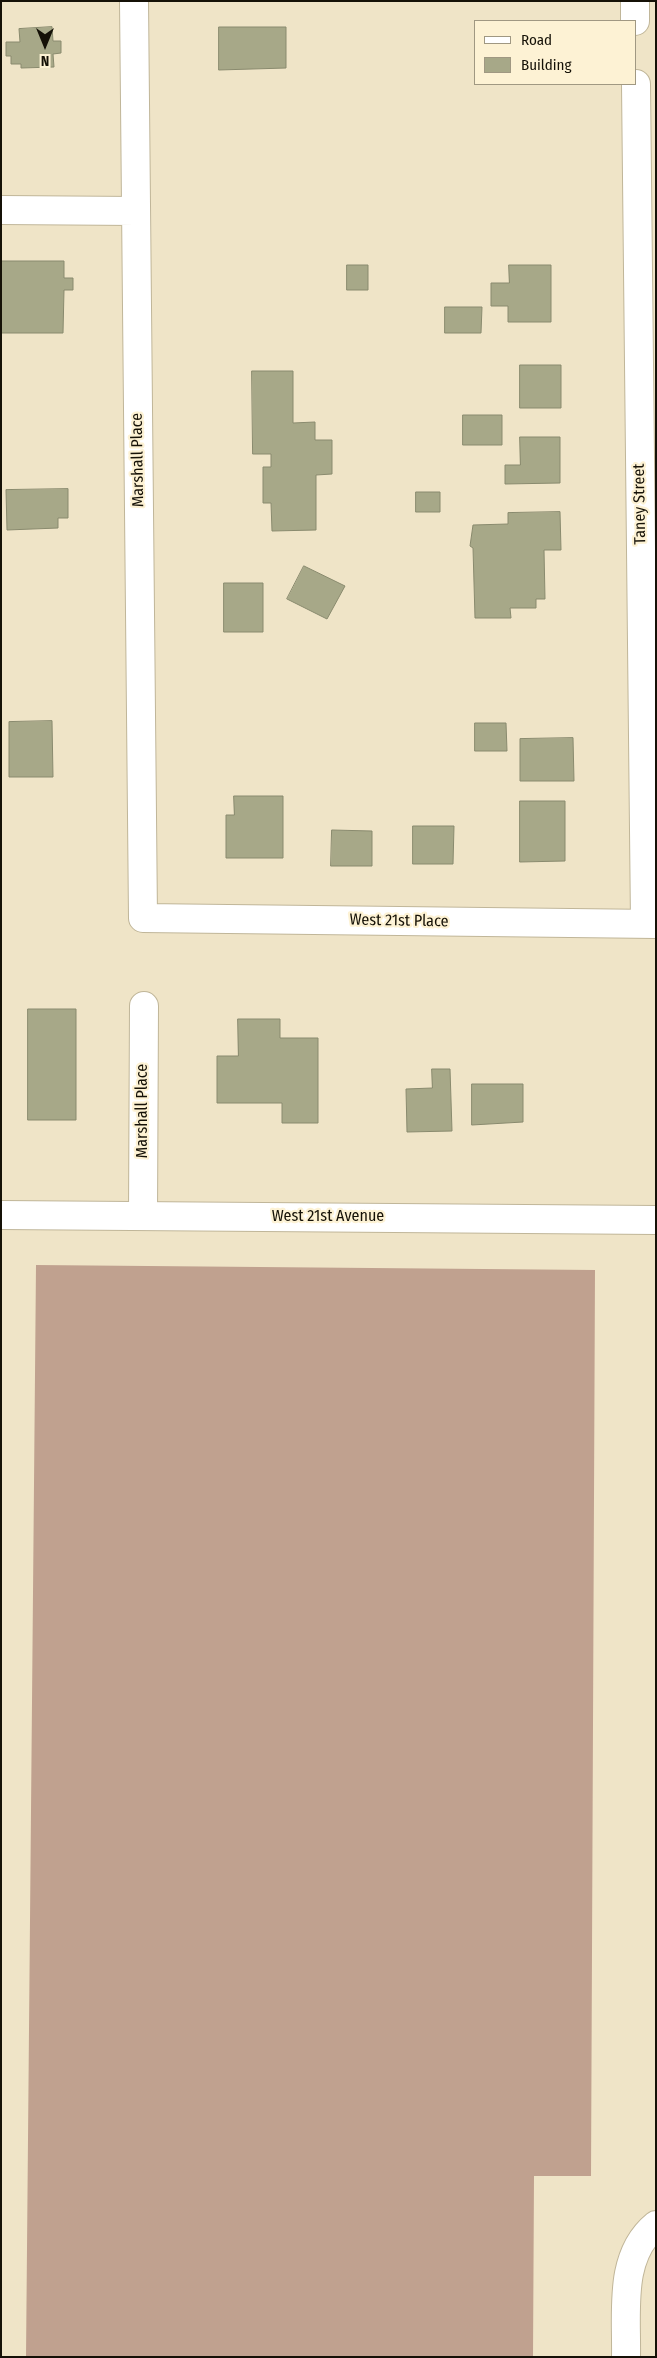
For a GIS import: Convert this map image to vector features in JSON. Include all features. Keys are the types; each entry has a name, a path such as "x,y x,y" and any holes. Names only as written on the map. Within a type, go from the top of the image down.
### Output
{"street":[{"name":"Marshall Place","path":"134,1 143,918"},
{"path":"635,1 635,20"},
{"name":"Taney Street","path":"636,85 650,924"},
{"path":"1,210 136,211"},
{"name":"West 21st Place","path":"143,918 650,924"},
{"name":"Marshall Place","path":"143,1216 144,1006"},
{"name":"West 21st Avenue","path":"1,1215 656,1220"},
{"path":"626,2357 627,2277 634,2254 650,2230"}],"shaded area":[{"path":"36,1265 595,1270 591,2176 534,2176 533,2357 26,2357"}],"building":[{"path":"52,27 53,41 61,41 61,53 53,54 54,67 21,68 21,64 11,64 11,56 6,56 6,42 20,42 19,29"},
{"path":"219,27 286,27 286,68 219,70"},
{"path":"1,261 64,261 64,278 73,278 73,290 64,290 63,333 1,333"},
{"path":"347,265 368,265 368,290 347,290"},
{"path":"509,265 551,265 551,322 508,322 508,306 491,306 491,283 509,283"},
{"path":"445,307 482,307 481,333 445,333"},
{"path":"520,365 561,365 561,408 520,408"},
{"path":"252,371 293,371 293,423 315,422 315,440 332,440 332,474 316,475 316,530 272,531 271,503 263,503 263,467 271,467 271,454 253,454"},
{"path":"463,415 502,415 502,445 463,445"},
{"path":"520,437 560,437 560,483 505,484 505,465 520,465"},
{"path":"68,489 68,518 58,518 58,528 7,530 6,490"},
{"path":"416,492 440,492 440,512 416,512"},
{"path":"560,512 561,550 544,550 545,599 536,599 536,608 510,608 511,618 475,618 473,548 470,546 473,525 508,524 508,513"},
{"path":"304,566 345,586 327,619 287,599"},
{"path":"224,583 263,583 263,632 224,632"},
{"path":"52,721 53,777 9,777 9,722"},
{"path":"475,723 506,723 507,751 475,751"},
{"path":"573,738 574,781 520,781 520,739"},
{"path":"234,796 283,796 283,858 226,858 226,815 234,815"},
{"path":"520,801 565,801 565,861 520,862"},
{"path":"413,826 454,826 453,864 413,864"},
{"path":"332,830 372,831 372,866 331,866"},
{"path":"28,1009 76,1009 76,1120 28,1120"},
{"path":"238,1019 280,1019 280,1038 318,1038 318,1123 282,1123 282,1103 217,1103 217,1056 238,1056"},
{"path":"432,1069 450,1069 452,1131 407,1132 406,1089 432,1088"},
{"path":"472,1084 523,1084 523,1122 472,1125"}]}
